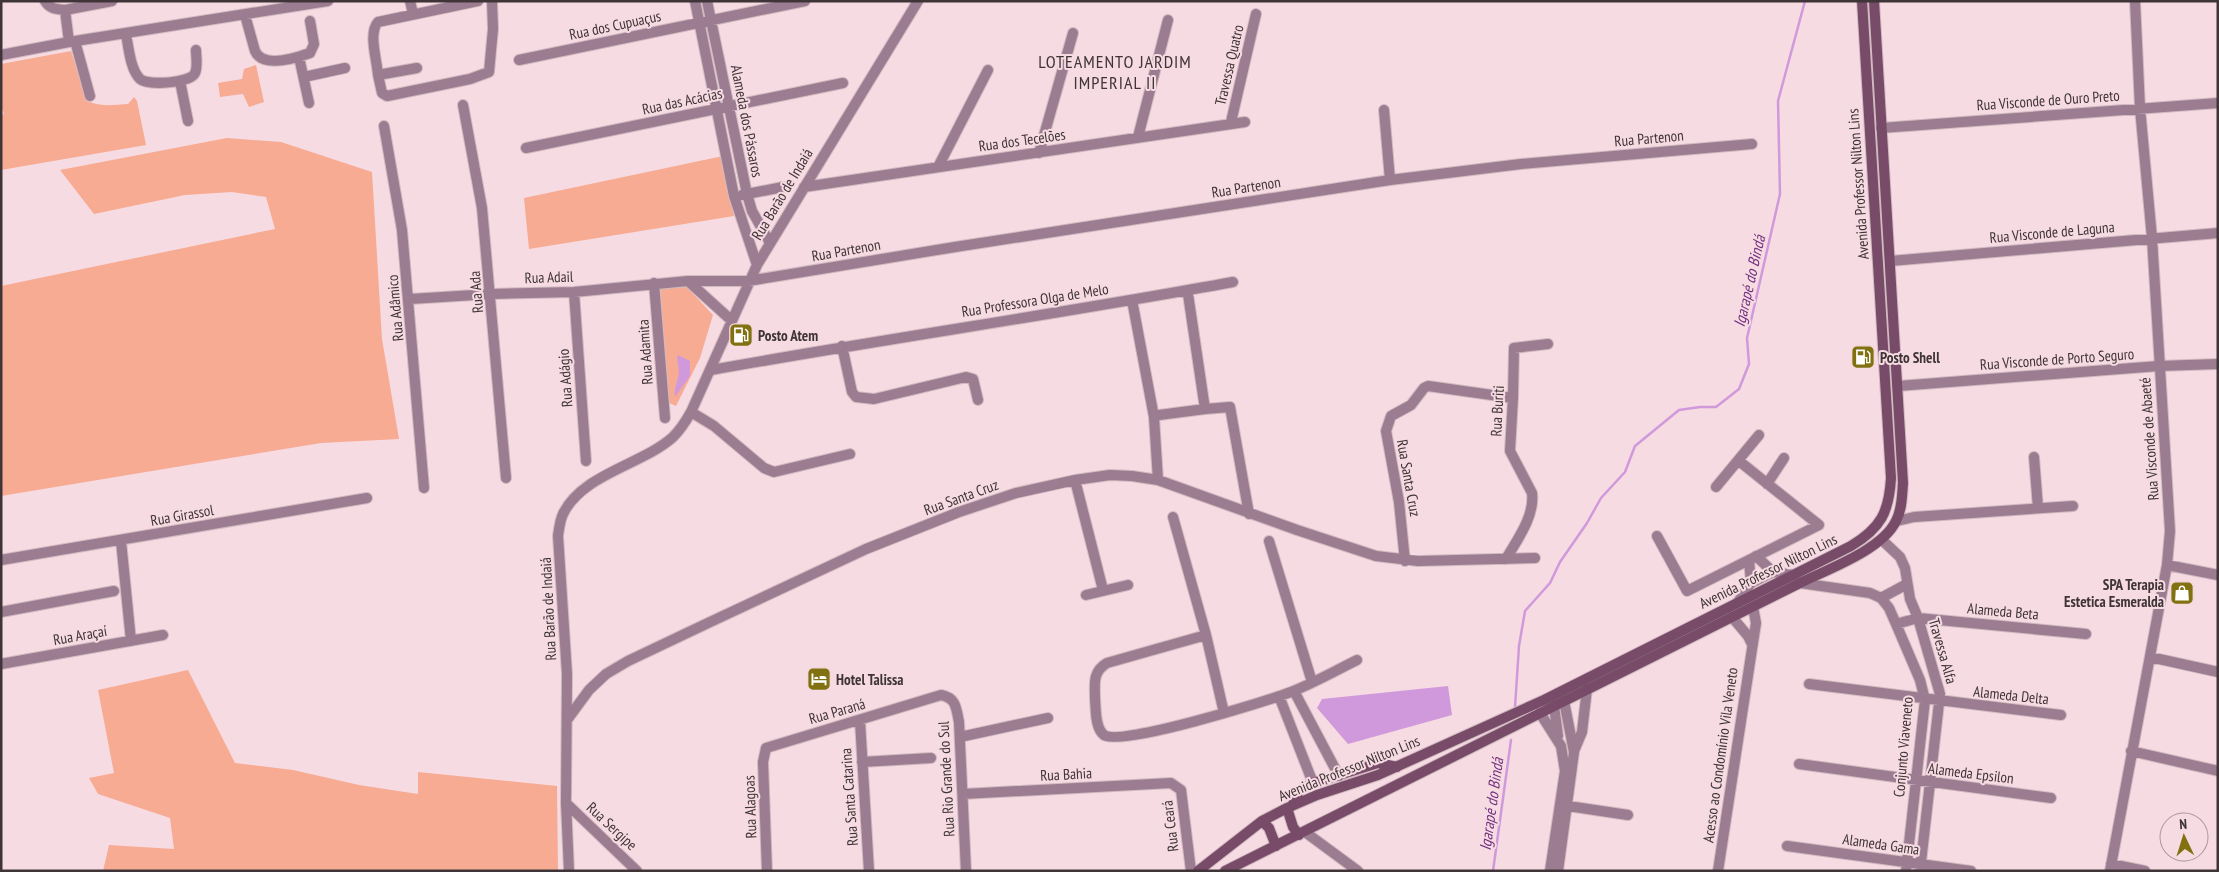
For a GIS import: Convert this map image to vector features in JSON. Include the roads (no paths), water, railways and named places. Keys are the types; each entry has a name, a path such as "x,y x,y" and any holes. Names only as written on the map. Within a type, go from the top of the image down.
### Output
{"main road":[{"name":"Avenida Professor Nilton Lins","path":"1198,871 1262,821 1290,807 1397,767 1521,710 1851,546 1874,530 1887,507 1890,492 1889,431 1862,1"},
{"name":"Avenida Professor Nilton Lins","path":"1225,871 1800,584 1882,540 1897,521 1903,483 1874,1"},
{"path":"1302,834 1293,827 1290,807 1300,791 1313,783 1378,763 1397,767"},
{"path":"1262,821 1269,828 1276,846"}],"street":[{"path":"46,1 48,6 53,9 66,10 112,1"},
{"path":"1,55 328,1"},
{"path":"410,1 413,14"},
{"path":"478,1 460,3 378,22 374,26 378,74 382,93 386,96 453,83 489,72 493,29 492,1"},
{"name":"Alameda dos Pássaros","path":"695,1 734,196 756,265"},
{"name":"Alameda dos Pássaros","path":"707,1 747,194 752,211 770,243"},
{"name":"Rua dos Cupuaçus","path":"518,60 805,1"},
{"name":"Rua Barão de Indaiá","path":"569,871 566,803 565,635 558,536 562,514 573,499 591,484 651,452 673,437 692,412 756,265 918,1"},
{"name":"Rua Visconde de Abaeté","path":"2110,867 2167,565 2170,531 2152,238 2140,108 2135,1"},
{"path":"66,10 72,42 90,96"},
{"name":"Travessa Quatro","path":"1230,122 1256,14"},
{"path":"245,15 257,56 262,60 299,57 310,53 314,49 310,21"},
{"path":"1138,137 1168,20"},
{"path":"1039,153 1073,33"},
{"path":"126,35 135,72 144,82 154,84 180,81 195,74 196,50"},
{"path":"299,57 308,103"},
{"path":"304,77 345,68"},
{"path":"378,74 417,68"},
{"path":"938,167 988,70"},
{"path":"180,81 188,121"},
{"name":"Rua das Acácias","path":"526,148 843,83"},
{"name":"Rua Visconde de Ouro Preto","path":"1881,128 2218,103"},
{"name":"Rua Ada","path":"463,105 481,199 506,478"},
{"path":"1384,110 1390,180"},
{"name":"Rua dos Tecelões","path":"804,187 1039,153 1230,122 1245,122"},
{"name":"Rua Adâmico","path":"384,126 402,230 410,299 424,488"},
{"name":"Rua Partenon","path":"748,281 955,246 1390,180 1522,164 1752,144"},
{"path":"734,196 783,187"},
{"name":"Rua Visconde de Laguna","path":"1890,261 2218,233"},
{"path":"688,281 731,320"},
{"name":"Rua Adail","path":"410,299 491,294 574,292 688,281 748,281"},
{"name":"Rua Professora Olga de Melo","path":"711,370 842,346 1233,282"},
{"name":"Rua Adamita","path":"654,283 665,418"},
{"name":"Rua Adágio","path":"574,292 586,461"},
{"path":"1188,294 1205,410"},
{"path":"1132,300 1154,417 1158,480"},
{"name":"Rua Buriti","path":"1506,559 1529,516 1533,500 1532,493 1510,451 1514,348 1548,344"},
{"path":"842,346 852,392 856,397 874,399 970,378 974,382 978,400"},
{"name":"Rua Visconde de Porto Seguro","path":"1898,386 2159,366 2218,364"},
{"name":"Rua Santa Cruz","path":"1405,561 1398,502 1386,432 1391,416 1411,405 1424,388 1428,386 1513,398"},
{"path":"1158,415 1230,407 1249,514"},
{"path":"692,412 714,426 764,468 774,472 850,454"},
{"path":"1716,487 1759,434"},
{"path":"2034,457 2038,508"},
{"path":"1767,484 1784,458"},
{"path":"1657,536 1687,591 1819,525 1739,461"},
{"name":"Rua Santa Cruz","path":"567,720 589,690 606,674 628,661 708,622 866,549 959,512 1016,493 1075,480 1110,475 1158,480 1348,548 1376,556 1405,561 1534,558"},
{"path":"1075,480 1103,590"},
{"name":"Rua Girassol","path":"1,560 367,498"},
{"path":"1897,521 1914,517 2073,506"},
{"path":"1173,517 1206,635 1224,713"},
{"name":"Travessa Alfa","path":"1882,540 1900,557 1905,568 1907,584 1939,687 1931,783 1921,868"},
{"path":"120,541 131,640"},
{"path":"1270,542 1312,682"},
{"path":"1753,558 1773,572 1793,575"},
{"path":"1751,584 1753,558"},
{"path":"2167,565 2218,575"},
{"path":"1738,602 1751,584 1773,572"},
{"path":"1800,584 1870,592 1881,598 1907,584"},
{"path":"1086,595 1128,585"},
{"path":"1,612 114,591"},
{"name":"Conjunto Viaveneto","path":"1881,598 1890,608 1920,680 1925,700 1906,867"},
{"name":"Acesso ao Condomínio Vila Veneto","path":"1718,871 1756,623 1753,607"},
{"path":"1732,617 1748,636 1752,644"},
{"path":"1896,624 1918,618"},
{"name":"Alameda Beta","path":"1918,618 2086,634"},
{"path":"1206,635 1101,666 1095,676 1096,713 1100,730 1105,736 1113,738 1132,737 1224,713 1279,696 1357,660"},
{"name":"Rua Araçaí","path":"1,664 131,640 164,636"},
{"path":"1910,656 1926,648"},
{"path":"2150,657 2218,672"},
{"name":"Alameda Delta","path":"1809,684 1939,702 2061,715"},
{"path":"1558,871 1574,752 1582,732 1587,689"},
{"path":"1294,690 1339,776"},
{"name":"Rua Paraná","path":"770,746 860,721 940,695"},
{"name":"Rua Rio Grande do Sul","path":"940,695 952,698 956,704 960,737 966,871"},
{"path":"1279,696 1313,783"},
{"path":"1559,703 1574,752"},
{"path":"1558,740 1559,703"},
{"path":"1540,713 1561,746 1565,771 1550,871"},
{"path":"960,737 1048,718"},
{"name":"Rua Santa Catarina","path":"860,721 869,871"},
{"path":"1297,738 1307,739 1322,745"},
{"name":"Rua Alagoas","path":"767,871 763,754 770,746"},
{"path":"2131,750 2218,771"},
{"path":"862,762 931,758"},
{"name":"Alameda Epsilon","path":"1799,764 2051,798"},
{"name":"Rua Bahia","path":"963,794 1171,783"},
{"name":"Rua Ceará","path":"1171,783 1181,790 1191,871"},
{"name":"Rua Sergipe","path":"566,803 637,871"},
{"path":"1568,806 1628,815"},
{"path":"1302,834 1358,871"},
{"name":"Alameda Gama","path":"1787,846 1906,867 1971,871"},
{"path":"2110,867 2144,871"}],"waterway":[{"name":"Igarapé do Bindá","path":"1515,707 1519,646 1525,611 1550,583 1560,562 1587,523 1601,498 1625,472 1635,446 1679,410 1716,407 1739,389 1749,364 1747,338 1780,194 1778,101 1805,1"},
{"name":"Igarapé do Bindá","path":"1493,871 1511,740"}],"place":[{"name":"Posto Atem","path":"741,335"},
{"name":"Posto Shell","path":"1863,357"},
{"name":"SPA Terapia Estetica Esmeralda","path":"2182,593"},
{"name":"Hotel Talissa","path":"819,679"}],"district":[{"name":"LOTEAMENTO JARDIM IMPERIAL II","path":"1115,71"}]}
